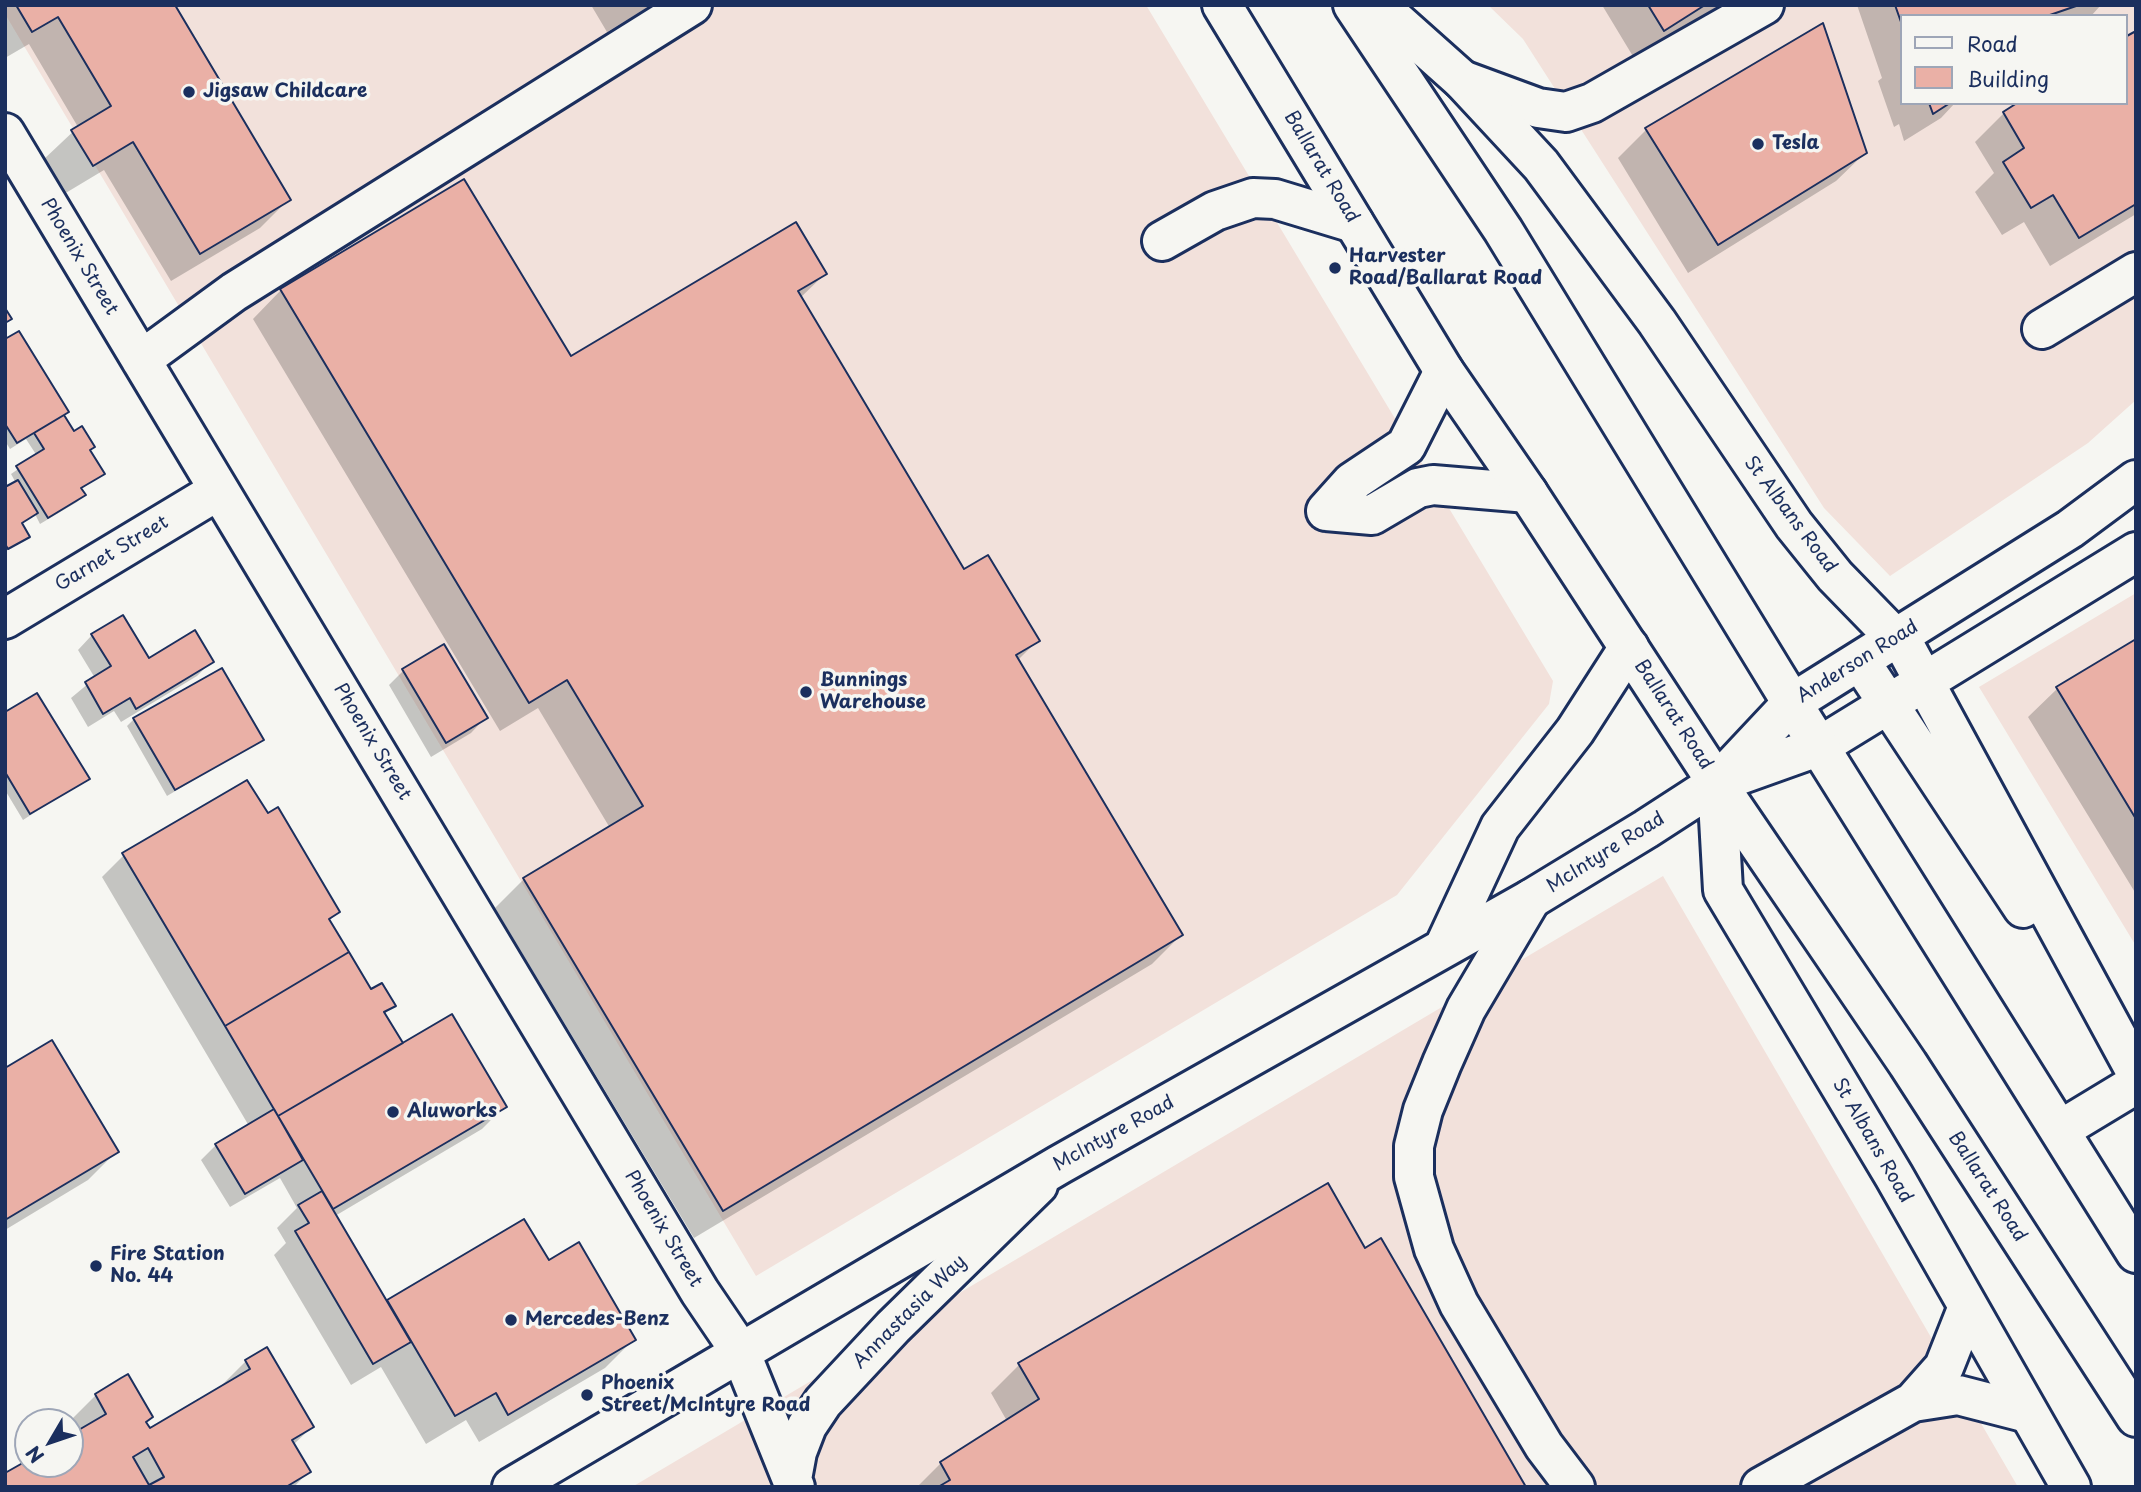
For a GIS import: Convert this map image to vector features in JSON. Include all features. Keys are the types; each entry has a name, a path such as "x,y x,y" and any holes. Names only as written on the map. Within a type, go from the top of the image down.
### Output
{"main road":[{"path":"141,360 234,292 692,5"},
{"name":"Ballarat Road","path":"1222,5 1444,372 1528,494 1717,783 1908,1064 2136,1417"},
{"path":"1353,5 1503,230 1792,703 2136,1253"},
{"name":"St Albans Road","path":"1378,5 1462,80 1541,165 1590,229 1810,545 1897,638 1925,680 2136,1073"},
{"path":"1462,80 1538,108 1566,112 1592,103 1635,76 1764,5"},
{"name":"Phoenix Street","path":"5,133 693,1280 740,1351"},
{"path":"1162,241 1215,211 1253,198 1275,198 1354,223"},
{"path":"2042,329 2136,272"},
{"path":"1444,372 1406,446 1352,481 1326,512 1372,515 1418,488 1433,485 1528,494"},
{"name":"Anderson Road","path":"1717,783 1792,703 2070,530 2136,480"},
{"name":"Garnet Street","path":"5,619 219,490"},
{"path":"1717,783 1820,746 2136,552"},
{"path":"1445,945 1500,827 1575,731 1629,647"},
{"name":"St Albans Road","path":"1860,661 1886,704 2136,1073"},
{"name":"St Albans Road","path":"1717,783 1723,890 1894,1176 1967,1309 2071,1487"},
{"name":"McIntyre Road","path":"512,1487 1059,1165 1445,945 1531,899 1717,783"},
{"path":"1531,899 1466,1009 1442,1063 1423,1110 1414,1146 1414,1177 1434,1249 1460,1304 1544,1446 1575,1487"},
{"path":"2060,1130 2136,1084"},
{"name":"Annastasia Way","path":"794,1483 797,1452 807,1426 823,1402 893,1327 1059,1165"},
{"path":"1761,1487 1913,1402 1944,1367 1967,1309"},
{"name":"Annastasia Way","path":"740,1351 794,1483"},
{"path":"1913,1402 1958,1395 2028,1413"}],"shaded area":[{"path":"5,5 1146,5 1553,681 1549,704 1397,895 756,1276 5,14"},
{"path":"1488,5 2136,5 2136,400 2088,443 1890,576 1824,508 1523,39"},
{"path":"2136,593 2136,946 1979,687"},
{"path":"1663,876 2018,1487 632,1487"}],"building":[{"path":"16,5 175,5 291,200 200,254 133,142 93,166 71,130 111,106 58,17 32,32"},
{"path":"1648,5 1705,5 1664,31"},
{"path":"1895,5 2079,5 2053,14 1899,14 1899,16"},
{"path":"1823,23 1867,153 1718,245 1645,128"},
{"path":"2136,31 2136,204 2079,238 2053,195 2031,208 2003,162 2024,148 2003,112 2014,105 2127,105 2127,36"},
{"path":"1930,105 1947,105 1933,114"},
{"name":"Bunnings Warehouse","path":"464,179 571,356 796,222 827,274 798,291 964,569 988,555 1040,641 1016,655 1183,935 723,1211 523,878 643,806 567,680 529,703 280,289"},
{"path":"5,308 12,319 5,323"},
{"path":"19,331 69,412 17,443 5,424 5,339"},
{"path":"64,415 74,431 82,426 95,447 90,450 105,474 81,488 86,495 48,518 16,466 44,449 34,433"},
{"path":"18,480 38,513 22,523 30,537 8,549 5,544 5,487"},
{"path":"123,615 149,658 195,630 214,662 136,709 130,698 103,714 85,682 111,666 91,634"},
{"path":"2136,639 2136,819 2056,687"},
{"path":"444,644 488,718 446,743 402,669"},
{"path":"222,668 264,740 175,790 133,718"},
{"path":"37,693 90,779 30,814 5,772 5,712"},
{"path":"247,780 268,813 278,807 340,912 329,919 349,952 225,1026 122,853"},
{"path":"349,952 371,989 382,983 396,1006 384,1012 403,1043 278,1116 225,1026"},
{"name":"Aluworks","path":"452,1014 507,1107 333,1209 278,1116"},
{"path":"52,1040 119,1152 5,1220 5,1068"},
{"path":"274,1109 303,1160 245,1194 215,1144"},
{"path":"1328,1183 1365,1248 1381,1238 1526,1487 938,1487 950,1480 940,1462 1039,1399 1018,1363"},
{"path":"322,1191 411,1342 373,1364 295,1231 309,1223 298,1205"},
{"name":"Mercedes-Benz","path":"524,1219 549,1260 579,1242 636,1340 508,1415 496,1393 455,1416 387,1300"},
{"path":"267,1347 314,1427 292,1440 311,1472 286,1487 5,1487 5,1473 14,1468 14,1478 84,1478 84,1427 106,1414 95,1394 128,1374 153,1417 146,1422 150,1428 250,1369 245,1360","holes":["148,1448 164,1477 149,1485 133,1457"]}],"place":[{"name":"Jigsaw Childcare","path":"189,92"},
{"name":"Tesla","path":"1758,144"},
{"name":"Harvester Road/Ballarat Road","path":"1335,268"},
{"name":"Bunnings Warehouse","path":"806,692"},
{"name":"Aluworks","path":"393,1112"},
{"name":"Fire Station No. 44","path":"96,1266"},
{"name":"Mercedes-Benz","path":"511,1320"},
{"name":"Phoenix Street/McIntyre Road","path":"587,1395"}]}
